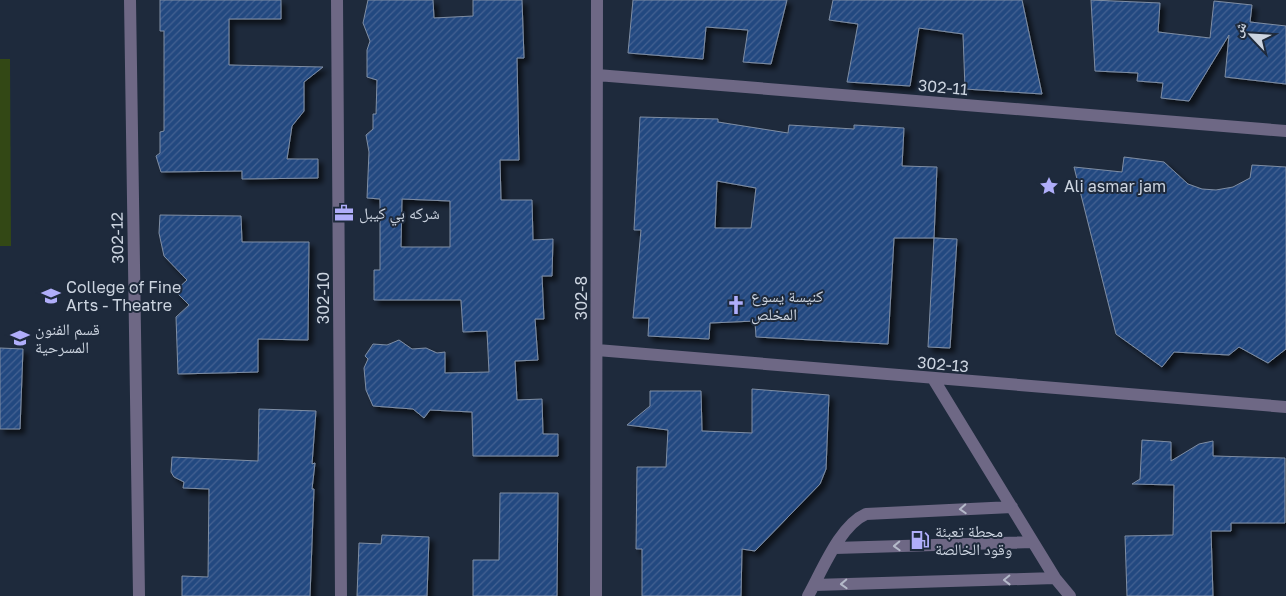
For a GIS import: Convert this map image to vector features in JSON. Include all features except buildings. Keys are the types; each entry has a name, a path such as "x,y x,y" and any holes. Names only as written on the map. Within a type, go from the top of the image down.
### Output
{"street":[{"name":"302-12","path":"130,0 139,596"},
{"name":"302-10","path":"337,0 341,596"},
{"name":"302-8","path":"596,596 597,0"},
{"name":"302-11","path":"597,75 1286,132"},
{"name":"302-13","path":"597,350 934,380 1286,407"},
{"path":"934,380 1033,542 1070,596"},
{"path":"811,590 849,525 866,514 1012,507"},
{"path":"835,548 1033,542"},
{"path":"811,590 1056,578"}],"green space":[{"path":"0,59 10,59 11,246 0,246"}],"place":[{"name":"Ali asmar jam","path":"1049,186"},
{"name":"شركه بي كيبل","path":"344,213"},
{"name":"College of Fine Arts - Theatre","path":"51,296"},
{"name":"كنيسة يسوع المخلص","path":"736,305"},
{"name":"قسم الفنون المسرحية","path":"20,338"},
{"name":"محطة تعبئة وقود الخالصة","path":"920,540"}]}
